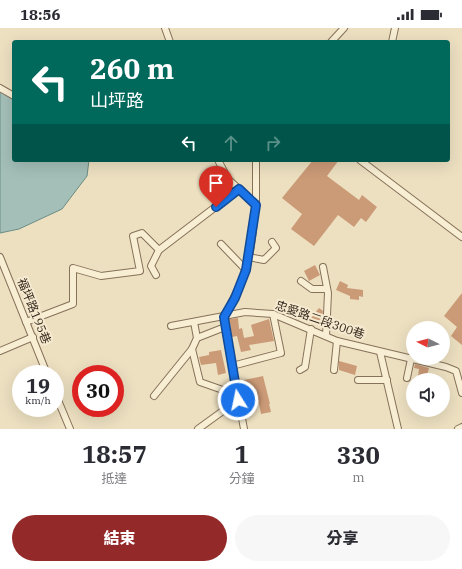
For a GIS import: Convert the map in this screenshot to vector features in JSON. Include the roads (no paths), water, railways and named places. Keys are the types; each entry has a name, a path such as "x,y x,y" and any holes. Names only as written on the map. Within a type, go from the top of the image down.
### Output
{"street":[{"path":"165,28 169,40"},
{"path":"333,40 344,28"},
{"path":"392,40 395,28"},
{"path":"0,88 12,95"},
{"path":"219,162 228,179 256,205"},
{"path":"244,429 237,397 224,317 235,298 246,270 256,205 256,162"},
{"path":"363,162 462,237"},
{"path":"156,275 151,266 159,250 239,189"},
{"path":"26,322 73,304 73,268 101,276 140,271 133,236 142,233 159,250"},
{"path":"248,256 264,260 276,248 272,242"},
{"path":"221,244 246,270"},
{"name":"福坪路195巷","path":"0,257 43,365"},
{"path":"323,267 327,289 326,336"},
{"path":"301,281 312,290 327,289"},
{"name":"忠愛路二段300巷","path":"172,326 244,312 273,314 337,340 406,358"},
{"path":"232,366 281,354 273,314"},
{"path":"154,396 192,349 197,338 194,322"},
{"path":"197,338 225,327"},
{"path":"300,370 305,367 311,329"},
{"path":"0,351 32,337"},
{"path":"334,370 337,340"},
{"path":"192,349 200,382 237,397"},
{"path":"380,352 398,429"},
{"name":"忠愛路二段300巷","path":"434,365 456,371 462,393"},
{"path":"358,380 387,380"},
{"path":"198,429 237,397"},
{"path":"64,415 70,429"},
{"path":"458,429 462,427"}],"water":[{"path":"0,89 12,96 12,162 89,162 87,176 62,209 19,229 0,233"}]}
